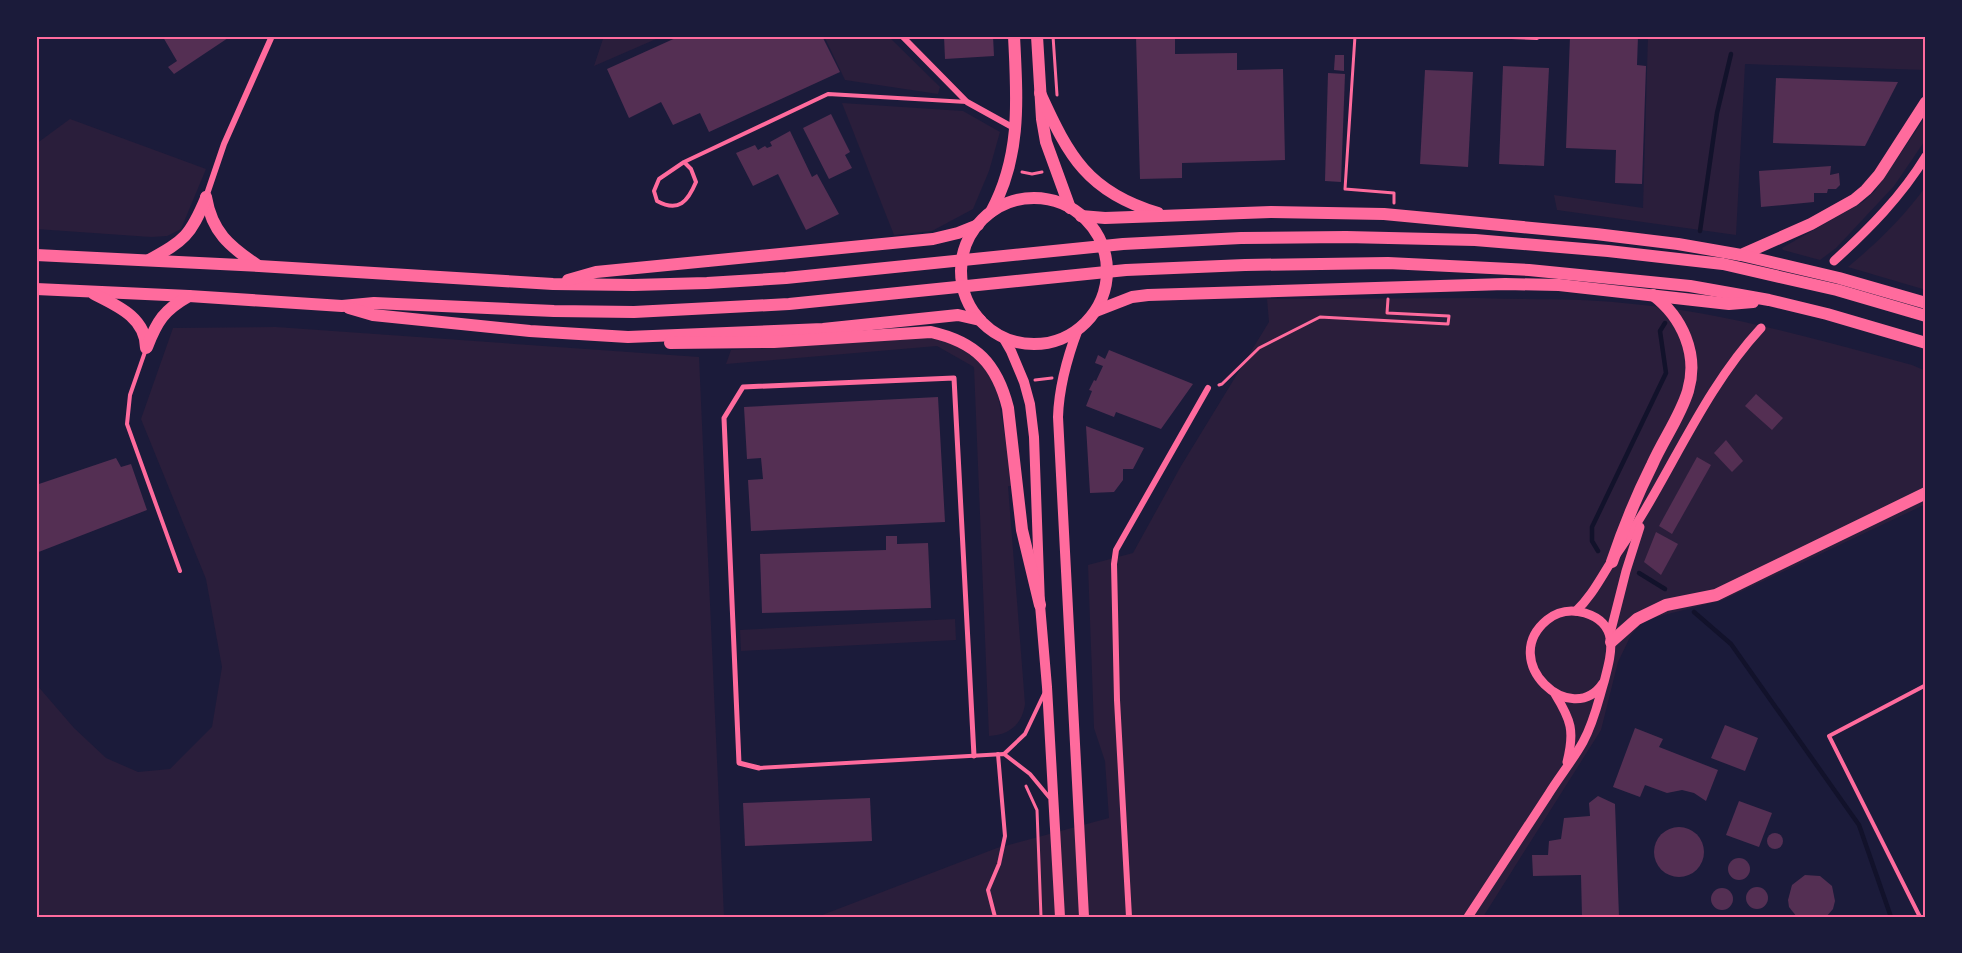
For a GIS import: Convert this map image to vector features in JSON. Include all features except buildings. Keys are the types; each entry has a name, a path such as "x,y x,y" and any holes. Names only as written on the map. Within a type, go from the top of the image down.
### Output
{"main road":[{"path":"991,213 999,198 1008,170 1016,129 1014,36"},
{"path":"1037,36 1040,93 1046,142 1070,208"},
{"path":"1040,93 1064,141 1086,174 1124,200 1168,215"},
{"path":"1741,255 1811,224 1854,200 1879,175 1926,102"},
{"path":"148,260 186,237 206,197"},
{"path":"206,197 209,214 226,242 259,266"},
{"path":"1048,200 1070,208 1093,229 1105,255 1107,278 1105,290 1096,311 1069,336 1047,343 1024,343 1003,337 980,320 969,302 962,273 962,262 968,242 978,225 991,213 1012,202 1048,200"},
{"path":"1081,216 1105,218 1271,212 1384,214 1596,234 1678,244 1741,255 1839,278 1926,303"},
{"path":"553,284 596,272 933,239 978,225"},
{"path":"36,255 553,284 707,283 866,271 1123,244 1241,238 1346,237 1476,240 1608,251 1723,264 1837,290 1926,316"},
{"path":"36,289 342,306 374,303 634,312 852,298 1126,270 1245,265 1378,264 1476,267 1599,275 1690,286 1769,300 1837,316 1926,343"},
{"path":"1096,311 1132,297 1148,295 1527,284 1652,294 1729,304 1769,300"},
{"path":"91,292 124,310 135,319 143,330 146,348"},
{"path":"1612,562 1632,506 1688,391 1691,374 1688,343 1682,327 1674,315 1652,294"},
{"path":"146,348 156,324 165,312 189,296"},
{"path":"342,306 373,315 530,331 628,337 823,329 958,315 980,320"},
{"path":"1078,329 1063,379 1058,423 1084,917"},
{"path":"628,337 646,342 737,344 931,332 950,336 969,345 985,358 997,375 1004,392 1008,408 1022,530 1040,604"},
{"path":"1003,337 1024,382 1030,404 1034,437 1040,604 1060,917"},
{"path":"1610,638 1636,619 1666,605 1716,595 1926,493"}],"street":[{"path":"206,197 224,144 272,36"},
{"path":"902,36 968,102 1016,129"},
{"path":"1834,261 1872,226 1926,156"},
{"path":"1576,611 1595,588 1644,514 1708,397 1730,364 1761,328"},
{"path":"759,768 739,763 724,418 743,387 954,378 974,756"},
{"path":"1129,917 1117,700 1114,564 1116,550 1208,388"},
{"path":"1468,917 1583,743 1600,701 1610,657 1610,638 1626,571 1644,514"},
{"path":"1603,683 1595,692 1582,697 1564,697 1555,694 1540,682 1536,675 1531,660 1532,643 1535,634 1548,620 1565,611 1576,611 1596,618 1604,624 1610,638"},
{"path":"1555,694 1571,723 1572,737 1564,769"}],"lane":[{"path":"1483,36 1537,38 1537,36"},
{"path":"684,162 691,169 696,182 690,198 677,206 665,205 657,201 654,191 659,179 684,162 828,94 968,102"},
{"path":"146,348 130,395 127,424 180,571"},
{"path":"1920,917 1829,736 1926,685"},
{"path":"1004,754 1025,734 1047,687"},
{"path":"995,917 988,890 999,864 1005,836 998,754"},
{"path":"759,768 1004,754 1030,774 1054,802"}],"path":[{"path":"1345,189 1355,36"},
{"path":"1208,388 1222,384 1259,348 1320,317"},
{"path":"1024,382 1043,378 1063,379"},
{"path":"1022,778 1037,810 1041,917"}],"shaded area":[{"path":"604,36 663,36 594,66"},
{"path":"824,36 888,36 940,87 938,94 845,80"},
{"path":"1648,36 1926,36 1926,70 1745,64 1736,235 1557,210 1554,195 1643,208"},
{"path":"842,103 963,111 1000,132 989,171 973,209 932,231 894,235"},
{"path":"1926,116 1926,139 1894,186 1836,248 1820,260 1783,250 1782,248 1863,202 1875,191"},
{"path":"70,119 206,169 181,229 167,236 151,237 36,229 36,144"},
{"path":"1926,186 1926,290 1848,267 1890,229"},
{"path":"1477,298 1605,301 1660,307 1733,320 1805,337 1912,365 1926,371 1926,504 1723,600 1648,619 1639,626 1631,635 1618,662 1601,730 1483,917 817,917 997,848 1109,818 1105,761 1094,728 1088,565 1133,553 1181,466 1269,322 1267,299"},
{"path":"276,327 699,357 724,917 36,917 36,684 74,728 106,758 138,772 170,769 212,727 222,667 206,579 141,419 173,328"},
{"path":"925,337 945,340 978,359 992,378 998,395 1013,486 1008,486 1025,704 1018,723 1003,734 989,736 974,367 937,346 726,364 731,350"},
{"path":"955,619 956,640 741,651 740,630"}],"waterway":[{"path":"1700,231 1717,113 1731,54"},
{"path":"1598,551 1592,541 1592,527 1666,373 1660,331 1665,323"},
{"path":"1639,573 1665,589"},
{"path":"1694,612 1731,644 1859,825 1891,917"}]}
